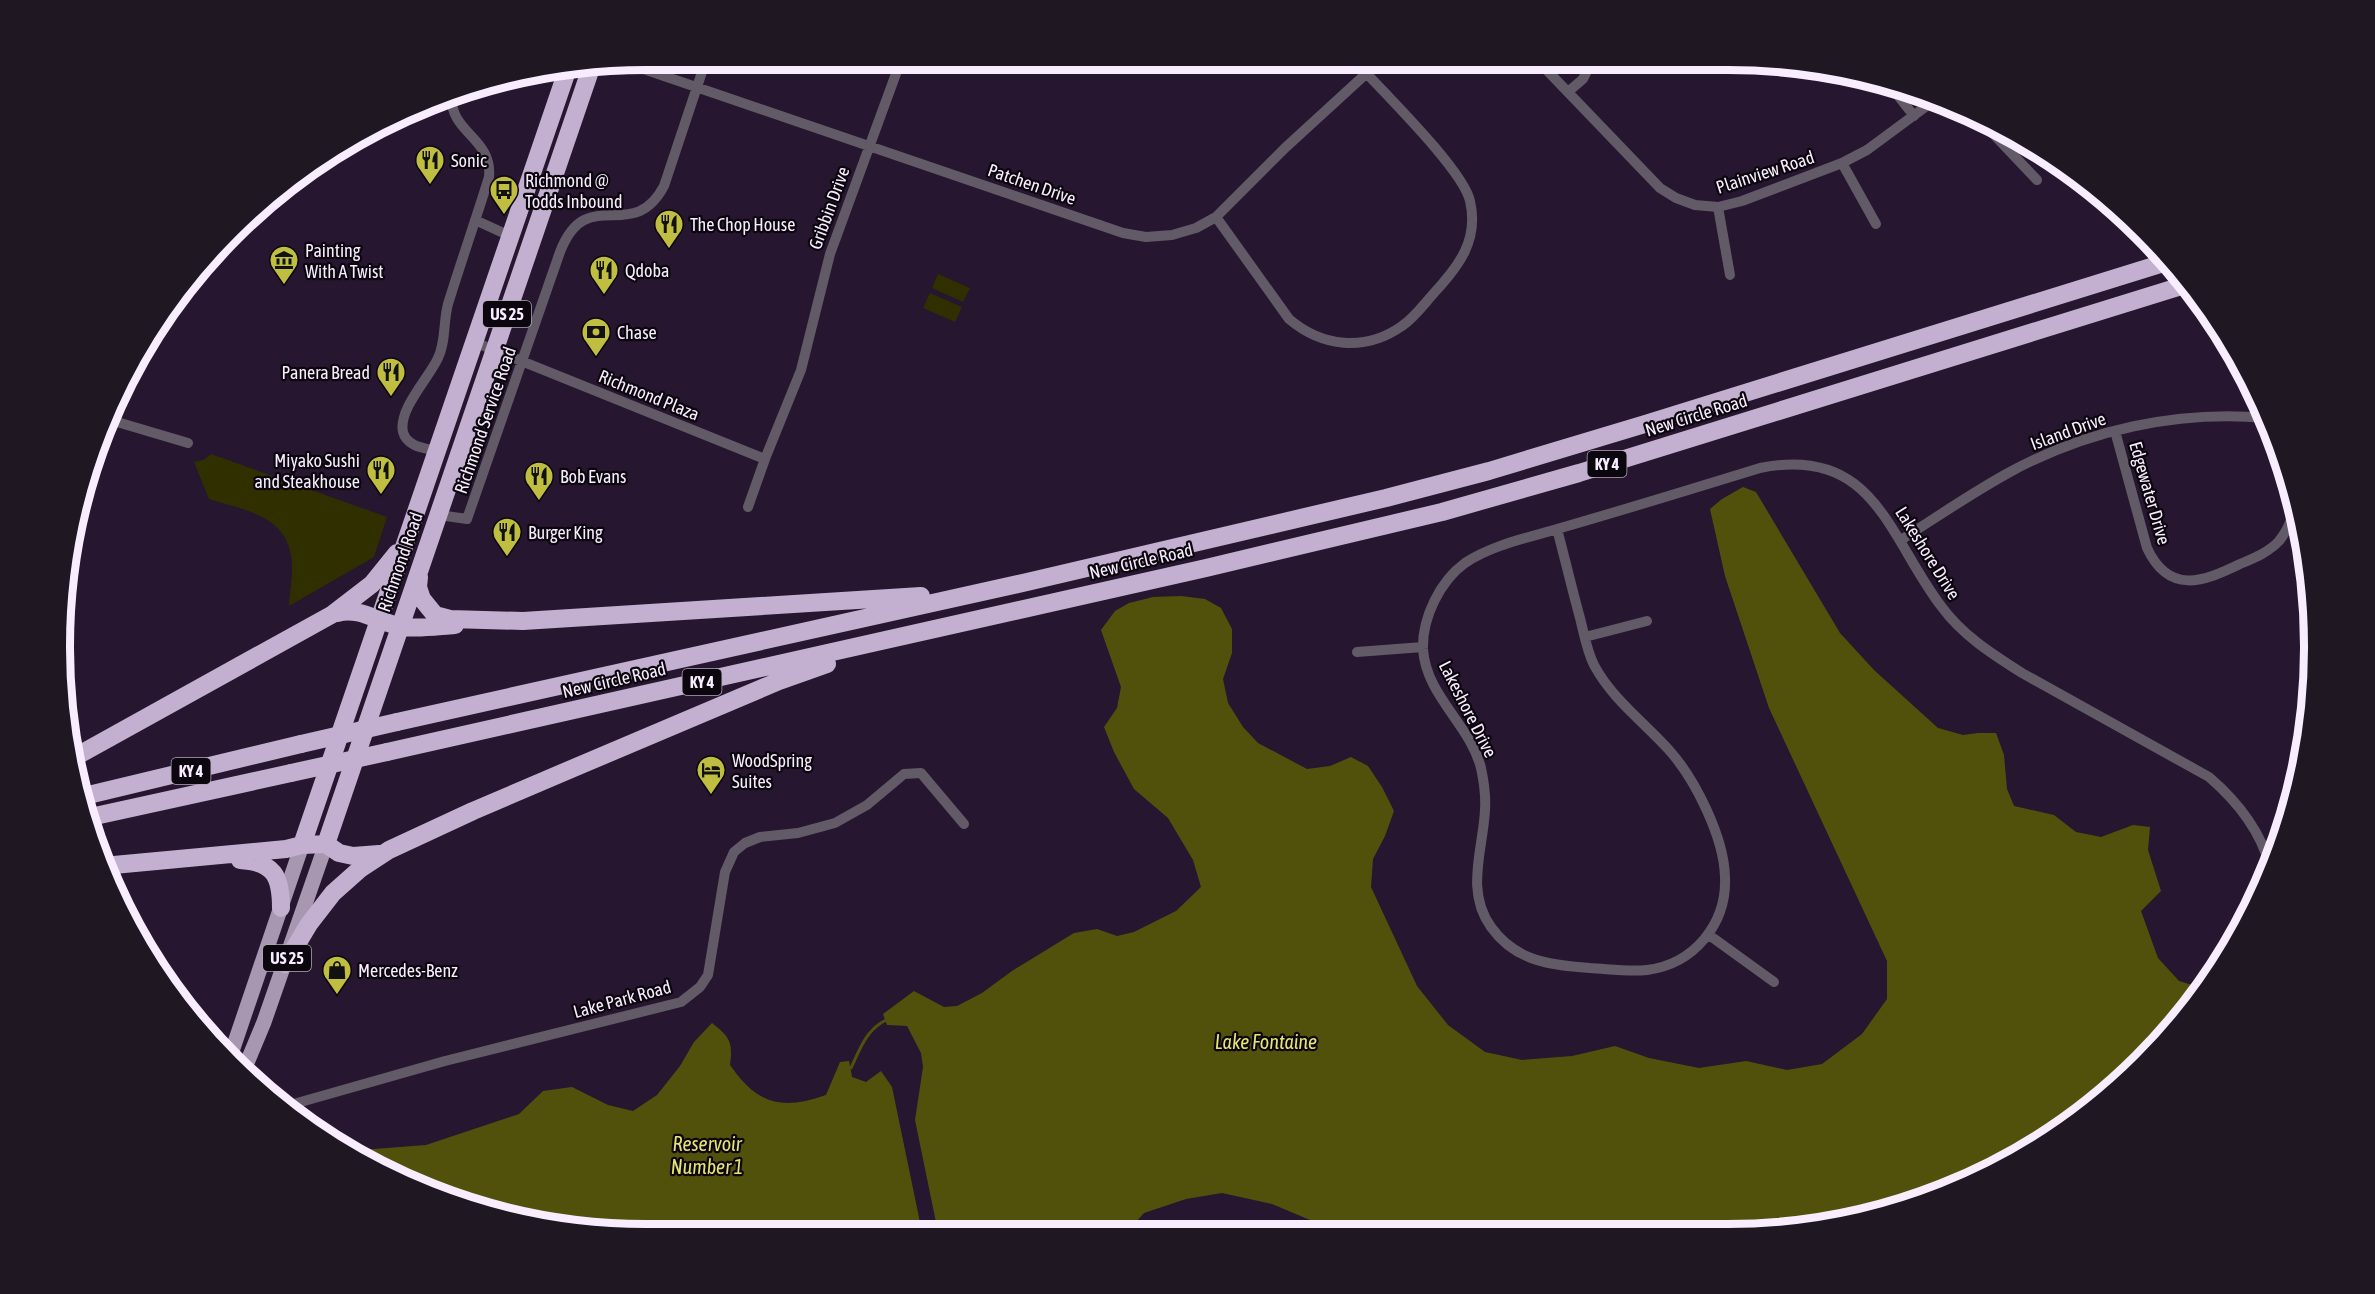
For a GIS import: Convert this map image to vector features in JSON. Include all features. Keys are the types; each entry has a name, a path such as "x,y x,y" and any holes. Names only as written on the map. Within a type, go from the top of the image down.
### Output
{"highway":[{"name":"Richmond Road","path":"326,844 589,74"},
{"name":"Richmond Road","path":"302,845 565,76"},
{"name":"New Circle Road","path":"90,795 397,722 1262,528 1489,471 2159,265"},
{"name":"New Circle Road","path":"96,816 1442,512 1580,473 2178,287"},
{"path":"81,754 333,614 358,596 380,575 408,536"},
{"path":"422,562 419,593 435,615 450,619 511,621"},
{"path":"333,614 344,611 360,612 379,621 410,628 918,596 1027,582"},
{"path":"285,964 309,924 333,893 360,869 412,838 779,681 853,656 1016,610"},
{"path":"113,865 286,849 302,845 326,844 339,853 353,856 384,853"},
{"path":"187,859 243,860 261,864 277,876 281,887 281,908"}],"main road":[{"name":"Richmond Road","path":"247,1062 285,964 326,844"},
{"name":"Richmond Road","path":"233,1048 302,845"}],"street":[{"name":"Patchen Drive","path":"647,70 1135,236 1172,235 1196,228 1216,217 1285,148 1370,70"},
{"name":"Richmond Service Road","path":"439,515 468,519 560,252 570,231 586,218 603,214 622,216 636,213 650,206 657,199 664,186 702,70"},
{"name":"Gribbin Drive","path":"765,459 801,370 822,279 897,70"},
{"path":"1216,217 1279,308 1289,319 1311,335 1338,343 1353,344 1383,336 1407,322 1461,260 1470,239 1472,213 1470,198 1458,177 1362,70"},
{"name":"Plainview Road","path":"1547,70 1660,188 1685,202 1718,207 1742,201 1842,163 1867,150 1927,106"},
{"path":"1569,91 1583,79 1588,70"},
{"path":"1899,97 1914,116"},
{"name":"Richmond Service Road","path":"437,451 408,441 404,435 403,426 412,400 441,353 447,307 489,177 489,163 481,145 457,121 452,105"},
{"path":"1997,137 2037,180"},
{"path":"1842,163 1876,224"},
{"path":"1718,207 1730,275"},
{"path":"475,220 510,236"},
{"name":"Richmond Plaza","path":"474,342 765,459"},
{"name":"Island Drive","path":"1901,540 2011,471 2076,442 2152,422 2192,417 2257,418"},
{"path":"116,421 188,443"},
{"name":"Edgewater Drive","path":"2115,431 2147,548 2157,564 2172,576 2183,580 2204,580 2270,549 2285,533 2290,520"},
{"path":"748,507 765,459"},
{"name":"Lakeshore Drive","path":"1557,529 1594,664 1617,696 1675,757 1693,784 1719,844 1725,875 1722,905 1709,935 1682,957 1661,967 1640,970 1553,965 1521,955 1499,937 1483,912 1477,891 1478,859 1485,811 1484,785 1480,765 1468,739 1433,685 1425,662 1424,633 1437,597 1448,580 1463,565 1491,550 1557,529 1760,468 1794,465 1835,473 1856,485 1882,510 1941,606 1967,634 2022,673 2210,777 2245,814 2256,831 2266,855"},
{"path":"1585,637 1647,621"},
{"path":"1357,652 1423,647"},
{"name":"Lake Park Road","path":"295,1104 446,1061 681,1002 700,987 708,975 724,872 734,852 745,843 760,837 807,831 835,823 867,805 904,774 921,773 964,824"},
{"path":"1709,935 1774,982"}],"shaded area":[{"path":"938,274 970,288 963,302 932,288"},
{"path":"930,293 962,307 955,322 923,308"},
{"path":"211,454 387,517 374,557 289,606 292,567 287,541 280,530 260,516 209,499 194,462 203,460"}],"water":[{"name":"Lake Fontaine","path":"1743,487 1756,492 1840,633 1874,670 1938,728 1963,735 1996,733 2004,755 2007,789 2014,806 2054,815 2076,832 2101,837 2133,825 2150,827 2148,850 2161,891 2141,911 2158,958 2179,981 2194,986 2136,1055 2079,1104 2016,1146 1983,1164 1949,1180 1877,1204 1803,1219 1728,1224 1320,1224 1272,1204 1222,1193 1186,1199 1144,1213 1134,1224 936,1224 915,1120 923,1067 921,1053 907,1026 887,1025 883,1014 914,991 944,1007 957,1006 982,993 1012,971 1074,933 1097,929 1117,936 1134,932 1176,911 1201,887 1193,860 1168,818 1134,789 1114,752 1104,727 1117,708 1121,687 1101,630 1115,611 1129,603 1153,597 1181,596 1205,599 1221,608 1232,629 1232,653 1223,679 1228,703 1243,727 1258,743 1307,769 1330,766 1351,757 1368,766 1394,811 1373,859 1371,887 1417,986 1448,1025 1485,1052 1522,1060 1572,1056 1615,1046 1649,1058 1699,1068 1746,1061 1787,1070 1822,1064 1862,1034 1887,999 1887,961 1769,708 1725,576 1710,509"},
{"name":"Reservoir Number 1","path":"712,1023 723,1032 729,1041 730,1065 740,1078 760,1096 783,1103 796,1103 826,1095 840,1062 849,1061 852,1077 866,1082 881,1071 892,1087 920,1224 647,1224 572,1219 498,1204 462,1193 426,1180 366,1150 426,1145 519,1114 543,1091 572,1087 608,1105 633,1111 657,1095 680,1066 694,1042"}],"waterway":[{"path":"851,1068 873,1029 886,1020"}],"place":[{"name":"Sonic","path":"430,186"},
{"name":"Richmond @ Todds Inbound","path":"504,216"},
{"name":"The Chop House","path":"669,250"},
{"name":"Painting With A Twist","path":"284,286"},
{"name":"Qdoba","path":"604,296"},
{"name":"Chase","path":"596,358"},
{"name":"Panera Bread","path":"391,398"},
{"name":"Miyako Sushi and Steakhouse","path":"381,496"},
{"name":"Bob Evans","path":"539,502"},
{"name":"Burger King","path":"507,558"},
{"name":"WoodSpring Suites","path":"711,796"},
{"name":"Mercedes-Benz","path":"337,996"}]}
